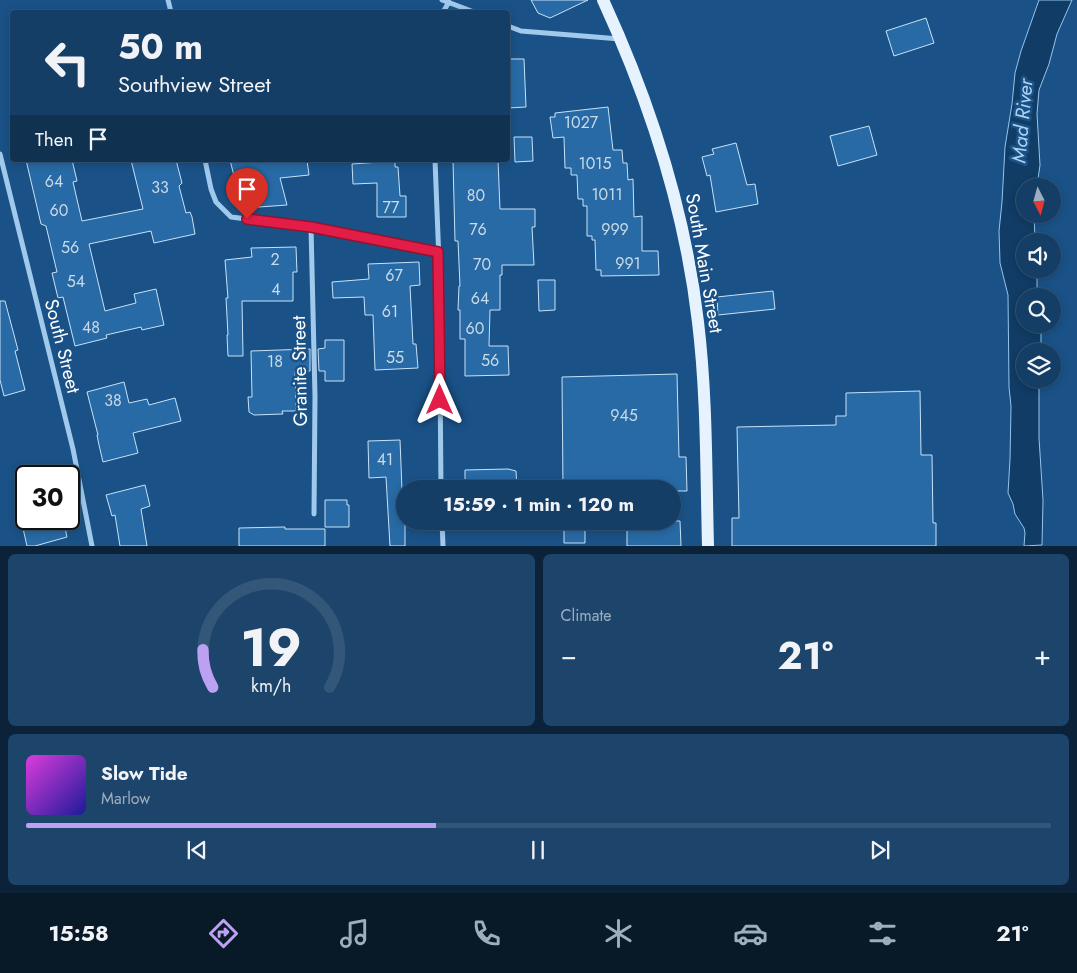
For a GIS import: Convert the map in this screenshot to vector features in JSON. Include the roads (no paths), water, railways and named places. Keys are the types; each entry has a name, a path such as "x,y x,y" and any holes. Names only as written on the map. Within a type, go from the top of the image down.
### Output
{"main road":[{"name":"South Main Street","path":"603,0 621,39 662,152 690,265 697,312 702,368 708,546"}],"street":[{"path":"442,0 469,10"},
{"path":"444,10 448,2"},
{"path":"510,27 520,31 621,39"},
{"name":"South Street","path":"0,154 73,450 92,546"},
{"path":"205,162 216,202 231,217 311,227 438,252"},
{"path":"435,162 441,480"},
{"name":"Granite Street","path":"311,227 315,396 314,514"},
{"path":"442,530 443,546"}],"water":[{"name":"Mad River","path":"1039,0 1072,0 1057,34 1049,64 1039,90 1037,114 1040,165 1038,178 1016,178 1016,223 1034,223 1035,233 1016,233 1016,278 1037,278 1037,288 1016,288 1016,333 1041,333 1041,343 1016,343 1016,388 1039,388 1039,438 1043,500 1042,545 1024,546 1024,528 1015,514 1008,493 1011,406 1008,295 1000,263 999,231 1005,147 1015,73"}]}
